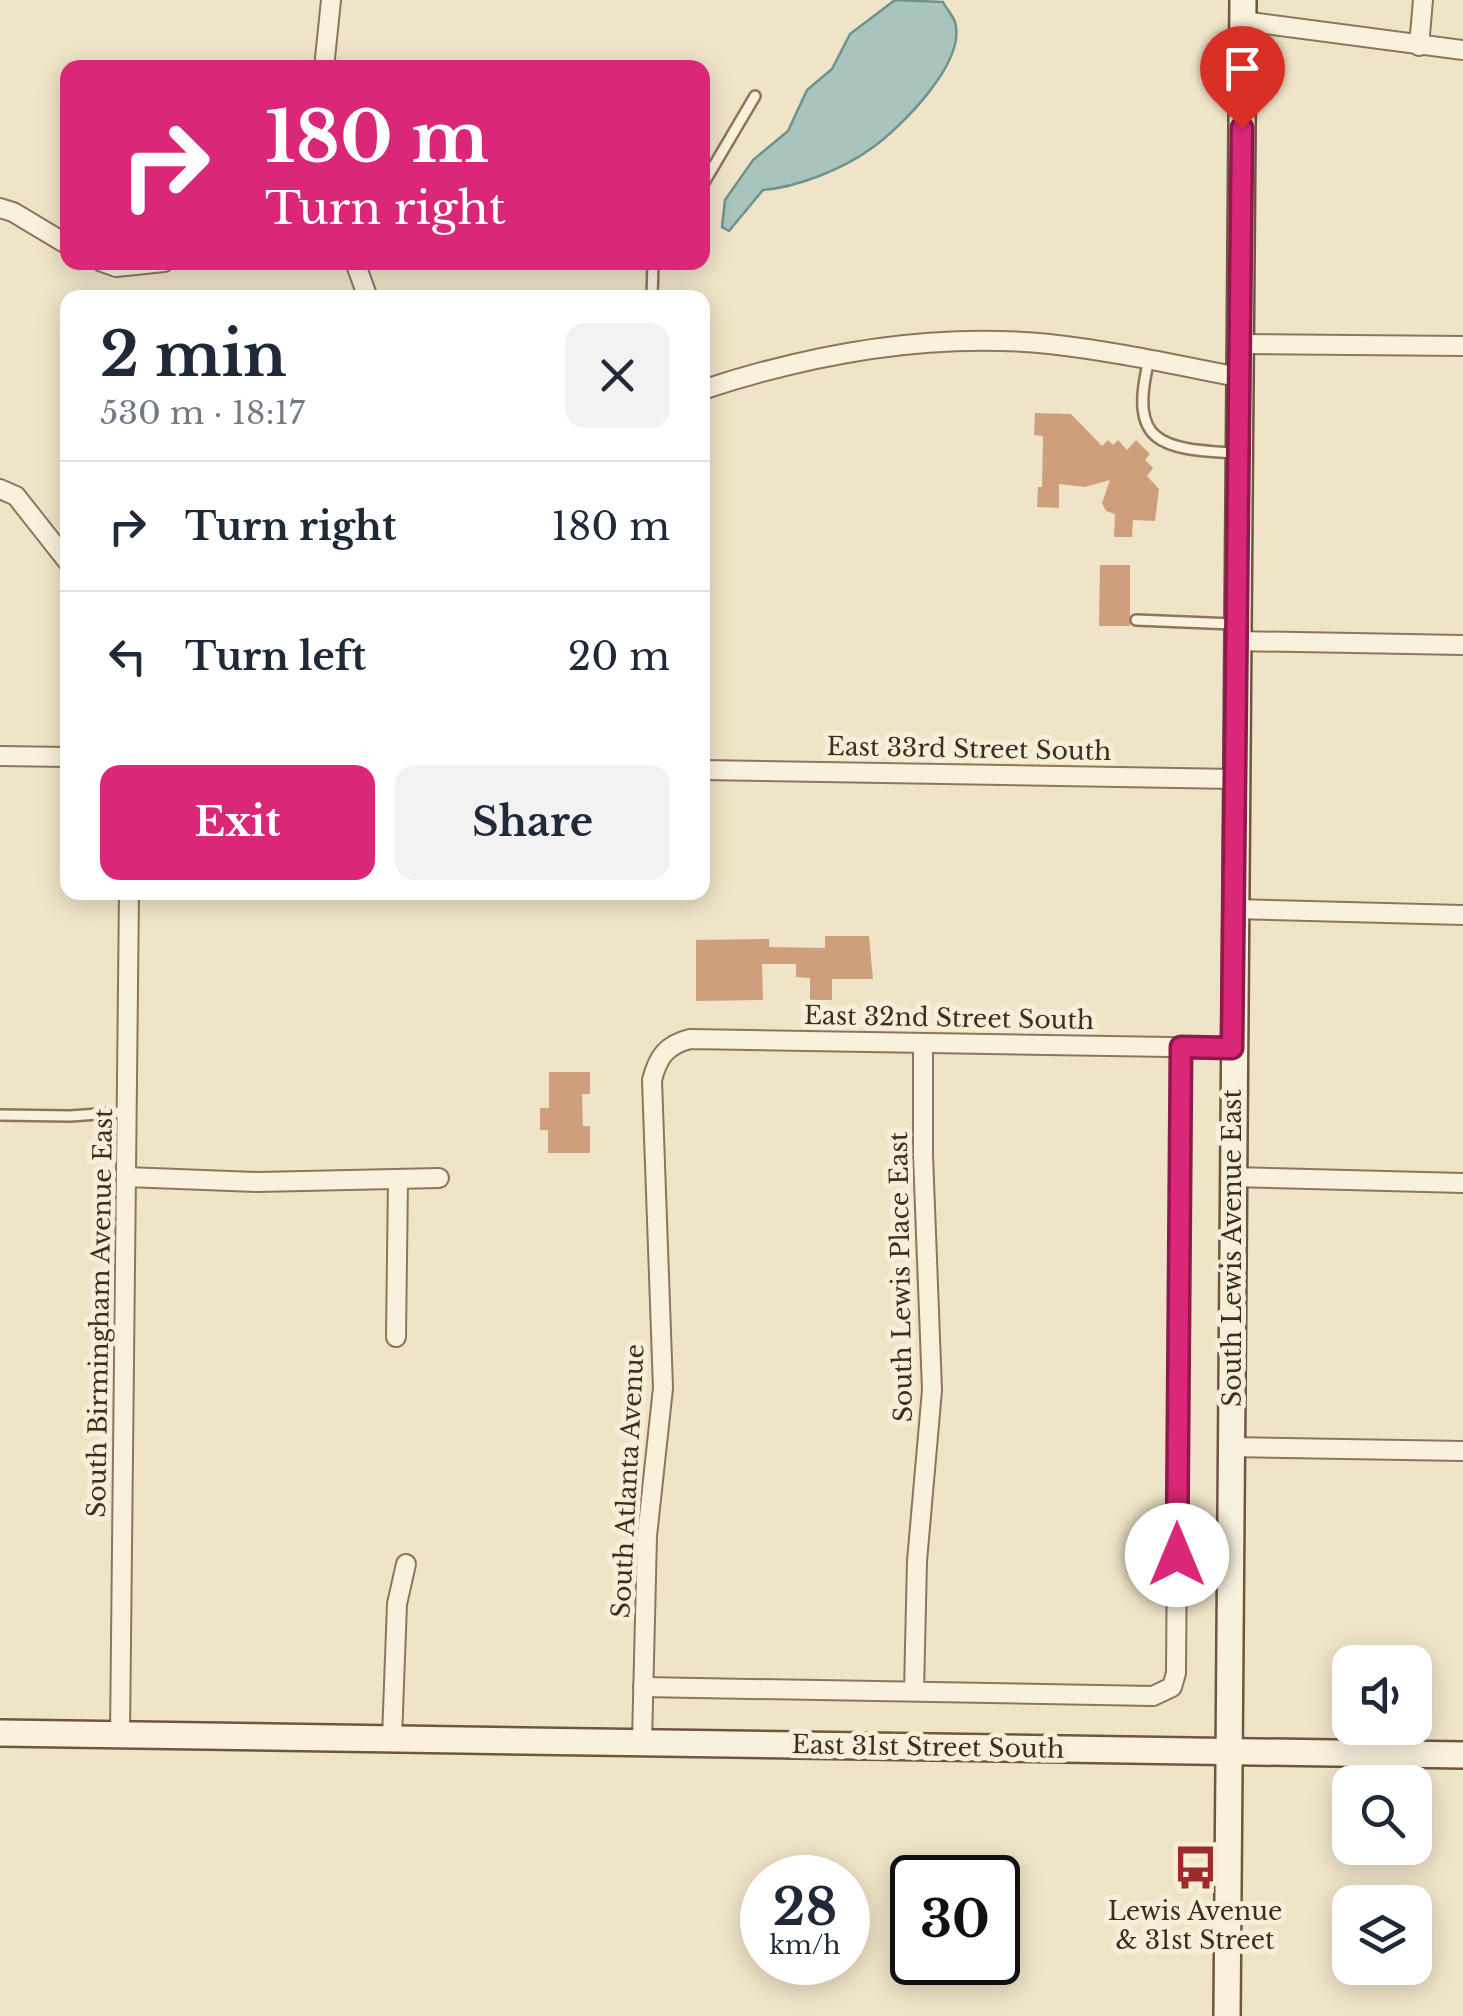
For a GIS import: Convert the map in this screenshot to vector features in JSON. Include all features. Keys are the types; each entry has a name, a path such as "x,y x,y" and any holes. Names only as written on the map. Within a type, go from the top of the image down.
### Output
{"main road":[{"name":"South Lewis Avenue East","path":"1227,2016 1243,10"},
{"name":"East 31st Street South","path":"0,1733 1463,1755"}],"street":[{"path":"325,60 331,0"},
{"path":"1419,46 1423,0"},
{"path":"1243,10 1419,46 1463,50"},
{"path":"0,208 60,240"},
{"path":"710,387 766,369 856,350 951,342 1048,344 1238,377"},
{"path":"1239,344 1463,346"},
{"path":"0,489 16,496 60,552"},
{"path":"1236,632 1463,645"},
{"path":"0,756 60,758"},
{"name":"East 33rd Street South","path":"710,770 1235,779"},
{"name":"South Birmingham Avenue East","path":"120,1735 129,900"},
{"path":"1235,908 1463,914"},
{"name":"East 32nd Street South","path":"668,1048 690,1039 1232,1048"},
{"name":"South Lewis Place East","path":"914,1691 916,1561 932,1390 923,1042"},
{"name":"South Lewis Avenue East","path":"914,1691 1153,1696 1172,1687 1176,1672 1181,1047"},
{"name":"South Atlanta Avenue","path":"642,1742 647,1536 662,1388 652,1080 658,1058 668,1048"},
{"path":"126,1176 258,1182 439,1178"},
{"path":"1231,1177 1463,1183"},
{"path":"396,1337 398,1180"},
{"path":"1231,1446 1463,1451"},
{"path":"392,1738 396,1604 406,1564"},
{"path":"644,1687 914,1691"}],"lane":[{"path":"710,174 755,96"},
{"path":"1150,360 1141,408 1146,424 1160,441 1176,448 1238,453"},
{"path":"1136,620 1236,632"},
{"path":"0,1115 127,1112"}],"water":[{"path":"895,0 943,2 955,22 951,56 929,92 899,125 860,156 805,181 763,190 729,231 722,227 725,200 753,160 788,131 807,90 832,69 850,34"}],"building":[{"path":"1035,413 1071,414 1102,446 1108,440 1113,445 1118,440 1127,450 1136,440 1150,454 1145,460 1153,468 1147,476 1159,489 1155,521 1133,520 1132,537 1114,537 1115,514 1106,511 1102,503 1110,480 1085,487 1059,484 1059,508 1037,507 1038,487 1042,487 1043,436 1034,435"},
{"path":"1100,565 1130,565 1130,626 1099,626"},
{"path":"825,936 869,936 873,979 832,979 832,1000 810,1000 810,978 796,977 796,964 762,964 763,1000 696,1001 696,940 769,939 769,947 825,948"},
{"path":"549,1072 590,1072 590,1094 582,1094 583,1126 590,1126 590,1153 548,1153 548,1130 540,1130 540,1108 549,1108"}],"place":[{"name":"Lewis Avenue & 31st Street","path":"1195,1867"}],"route":[{"path":"1177,1555 1181,1047 1232,1048 1242,128"}]}
